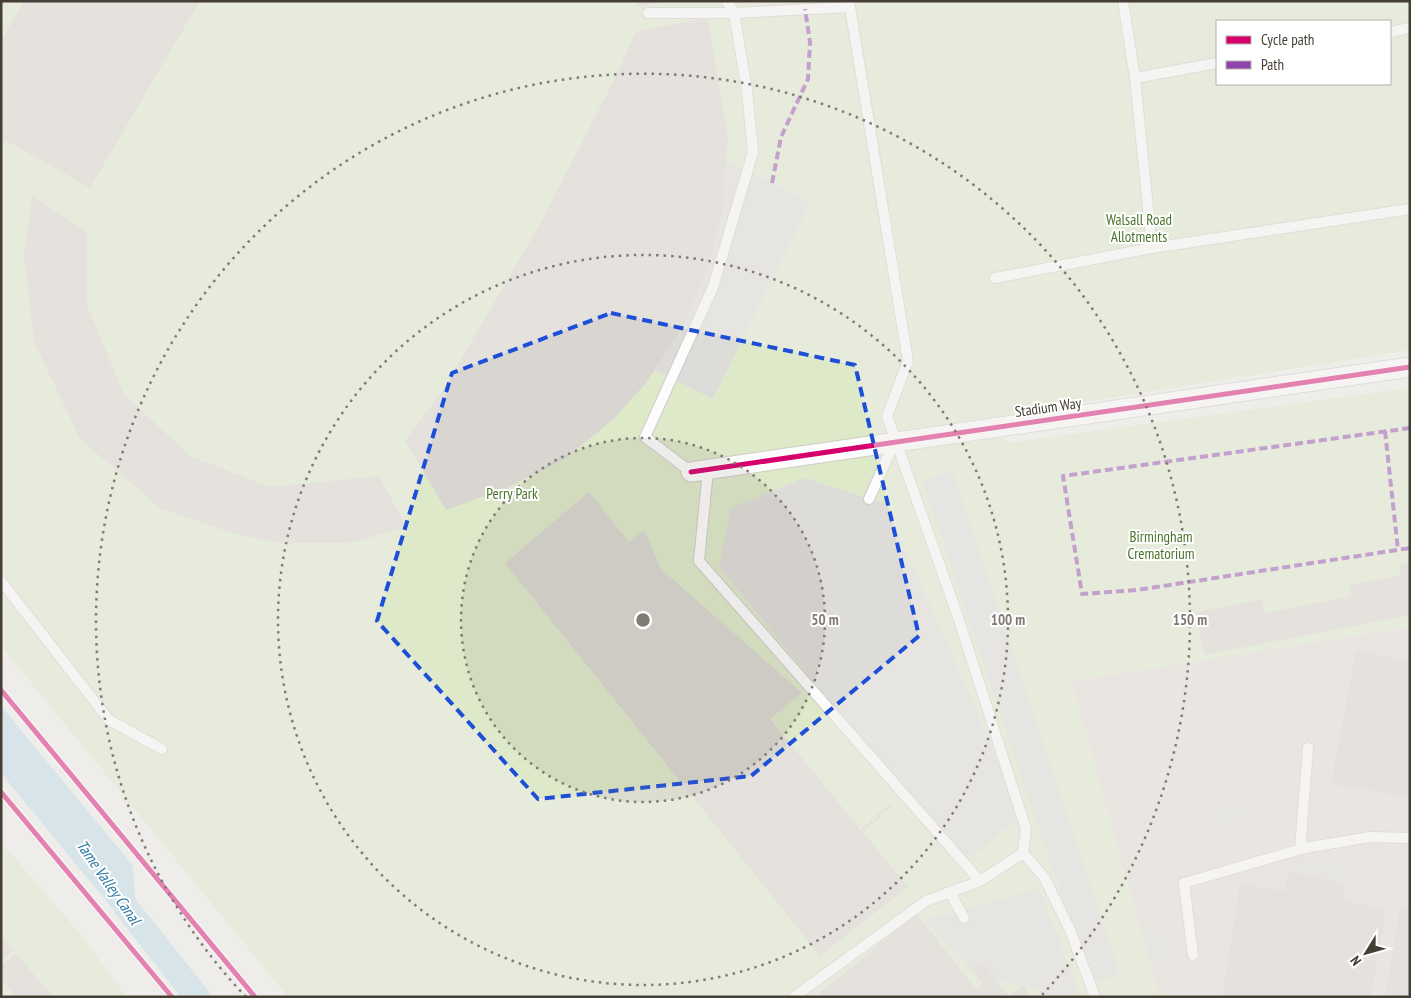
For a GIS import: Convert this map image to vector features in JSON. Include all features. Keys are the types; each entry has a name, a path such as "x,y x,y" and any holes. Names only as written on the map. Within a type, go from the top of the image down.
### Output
{"street":[{"name":"Stadium Way","path":"699,471 1410,367"}],"lane":[{"path":"727,1 734,13 747,90 754,152 713,287 645,437 699,471 699,561 980,881"},
{"path":"1123,1 1135,78 1152,248"},
{"path":"648,13 734,13 849,4 908,362 887,416 958,617 1022,815 1026,829 1023,852 1044,877 1070,930 1095,997"},
{"path":"1391,32 1410,28"},
{"path":"1135,78 1216,63"},
{"path":"995,278 1152,248 1410,209"},
{"path":"869,499 895,442"},
{"path":"1,581 109,720 162,749"},
{"path":"1300,849 1308,748"},
{"path":"1194,955 1184,882 1300,849 1370,837 1410,838"},
{"path":"794,997 926,900 980,881 1023,852"},
{"path":"950,892 964,918"}],"path":[{"path":"848,843 903,795"}],"highlighted area":[{"path":"611,313 855,365 919,636 751,776 538,799 377,621 452,373"}],"shaded area":[{"path":"724,159 811,202 713,399 626,356"},
{"path":"952,469 1120,974 1091,985 923,482"},
{"path":"804,478 886,504 1022,815 973,856 955,854 719,567 731,508"},
{"path":"1410,627 1410,997 1159,997 1071,681"},
{"path":"1256,801 1259,820 1212,829 1208,811"},
{"path":"1291,855 1350,867 1346,884 1288,872"},
{"path":"1039,888 1081,997 1045,997 1039,991 1029,987 996,981 981,961 970,969 925,920"},
{"path":"1162,921 1174,961 1152,960 1143,926"}],"green space":[{"name":"Perry Park","path":"1,1 1410,1 1410,350 998,416 1007,443 1410,388 1410,627 1071,681 1159,997 288,997 1,646"},
{"path":"1,842 78,931 127,997 1,997"}],"water":[{"path":"1,706 133,866 136,911 146,933 127,918 115,912 1,773"}],"building":[{"path":"24,1 200,1 90,188 1,138 1,41"},
{"path":"636,1 659,1 660,2 638,7"},
{"path":"708,18 728,137 722,212 705,278 679,333 646,383 614,419 564,459 507,488 446,510 405,441 443,390 540,224 619,70 636,31"},
{"path":"32,196 87,232 87,305 124,394 190,456 270,487 379,476 407,527 350,543 277,543 229,532 160,508 80,439 34,342 24,255"},
{"path":"589,492 629,542 644,530 661,569 802,693 770,719 908,887 820,956 505,563"},
{"path":"1410,562 1410,615 1204,655 1196,612 1262,599 1265,613 1351,596 1349,585 1401,575 1399,564"},
{"path":"1356,650 1410,661 1410,797 1331,784"},
{"path":"1288,872 1346,884 1343,900 1386,910 1371,997 1222,997 1240,884 1284,891"},
{"path":"1400,907 1410,908 1410,997 1385,997"},
{"path":"917,914 976,989 983,984 970,969 981,961 1009,996 1023,985 1032,997 814,997"},
{"path":"1,936 13,950 1,960"},
{"path":"16,953 53,997 16,997 1,979 1,966"}],"waterway":[{"name":"Tame Valley Canal","path":"126,907 197,997"}],"marked path":[{"path":"772,183 781,137 808,79 810,42 805,9"},
{"path":"1410,428 1063,476 1082,594 1137,590 1410,548"},
{"path":"1385,431 1398,550"}],"cycle path":[{"path":"691,472 1410,367"},
{"path":"1,690 255,997"},
{"path":"1,792 172,997"}],"park label":[{"name":"Walsall Road Allotments","path":"1139,228"},
{"name":"Birmingham Crematorium","path":"1161,544"}]}
